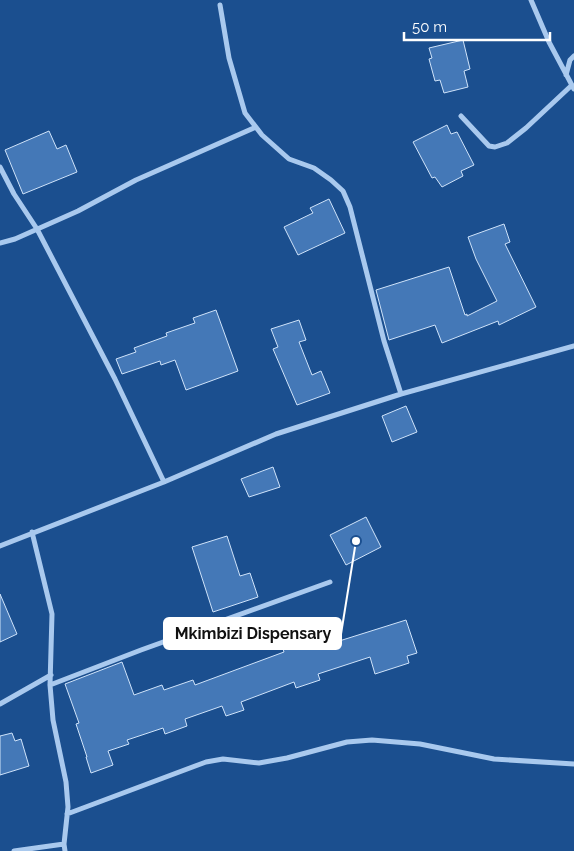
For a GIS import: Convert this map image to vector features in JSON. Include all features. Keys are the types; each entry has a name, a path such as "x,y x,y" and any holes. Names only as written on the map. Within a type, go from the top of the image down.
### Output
{"street":[{"path":"461,116 489,146 500,146 526,128 573,87 531,0"},
{"path":"220,4 229,58 245,113 256,127 288,159 314,168 331,180 342,191 350,207 384,341 401,394"},
{"path":"566,75 570,60 574,56"},
{"path":"0,243 78,211 136,180 256,127"},
{"path":"0,167 14,194 37,229 115,379 164,482"},
{"path":"0,546 164,482 276,434 401,394 574,346"},
{"path":"32,532 52,614 50,685 52,720 66,782 68,807 65,851"},
{"path":"50,685 140,650 330,582"},
{"path":"0,704 51,675"},
{"path":"67,814 206,762 223,758 259,762 287,758 346,742 395,741 420,744 494,759 574,764"},
{"path":"14,851 64,844"}],"building":[{"path":"463,40 470,69 464,71 468,87 444,93 440,80 435,81 429,59 432,58 429,48"},
{"path":"447,125 451,134 457,132 474,165 461,171 463,176 442,187 435,177 432,178 413,142"},
{"path":"49,131 57,149 66,145 77,172 23,194 5,150"},
{"path":"329,199 345,233 298,255 284,227 313,213 310,208"},
{"path":"504,224 510,242 505,244 536,307 499,325 498,321 442,343 435,325 389,340 376,290 449,267 465,315 467,314 467,316 497,301 476,259 468,237"},
{"path":"216,310 238,371 186,390 175,360 161,365 160,361 122,374 116,359 136,352 134,348 167,336 166,333 195,323 193,318"},
{"path":"299,320 306,340 299,342 312,375 321,371 330,393 297,405 273,349 278,347 271,329"},
{"path":"406,406 417,432 392,442 382,416"},
{"path":"273,467 280,487 249,497 241,479"},
{"path":"366,517 381,547 346,565 330,535"},
{"path":"227,536 240,576 250,573 258,597 213,612 192,547"},
{"path":"0,594 17,634 0,642"},
{"path":"406,620 417,653 407,656 409,663 375,674 370,657 318,674 320,680 296,688 294,682 241,702 244,710 226,716 222,706 185,719 187,726 165,734 163,728 127,740 129,744 108,751 113,765 91,773 76,724 79,723 65,684 122,662 134,695 162,685 164,690 193,680 195,685 284,652 280,639 304,631 307,638 332,629 336,642"},
{"path":"12,733 15,741 21,739 29,766 0,775 0,736"}],"place":[{"name":"Mkimbizi Dispensary","path":"356,541"}]}
